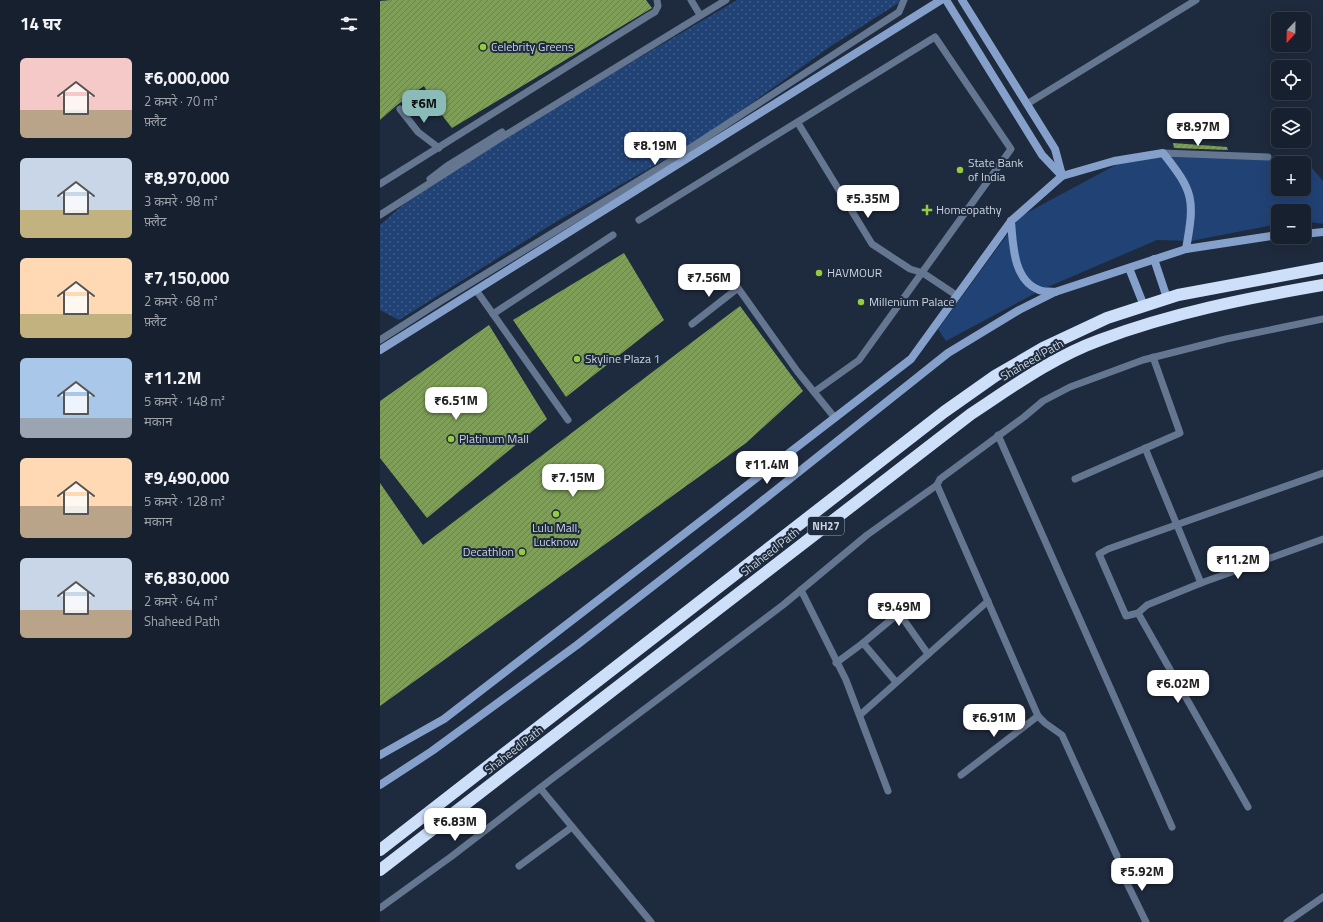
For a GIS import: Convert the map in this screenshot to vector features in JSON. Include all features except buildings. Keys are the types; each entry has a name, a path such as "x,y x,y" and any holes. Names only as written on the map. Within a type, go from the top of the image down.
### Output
{"highway":[{"name":"Shaheed Path","path":"380,850 950,408 995,376 1043,348 1107,318 1178,294 1323,268"},
{"name":"Shaheed Path","path":"380,870 971,414 1040,368 1099,340 1160,320 1270,294 1323,285"}],"street":[{"path":"380,184 654,12 658,6 656,0"},
{"path":"691,0 700,15"},
{"path":"380,340 441,300 671,161 899,12 904,0"},
{"path":"380,350 941,0"},
{"path":"946,0 1042,155 1062,176"},
{"path":"962,0 1055,149 1062,176"},
{"path":"1027,104 1196,0"},
{"path":"380,215 721,1"},
{"path":"380,218 446,166 721,1"},
{"path":"639,220 935,37 1011,149 859,360 814,392"},
{"path":"400,109 418,132 439,148"},
{"path":"798,123 872,244 910,269 923,273 956,295"},
{"path":"1163,152 1185,182 1191,197 1192,219 1186,249"},
{"path":"380,755 444,719 912,359 956,295 1011,221 1062,176 1114,161 1163,152 1268,157"},
{"path":"1011,221 1013,249 1020,272 1027,281 1039,290 1055,292"},
{"path":"1311,233 1323,232"},
{"path":"493,314 613,235"},
{"path":"380,785 432,751 577,645 747,513 948,353 1019,310 1055,292 1186,249 1271,236"},
{"path":"1154,259 1167,298"},
{"path":"1128,268 1144,306"},
{"path":"692,324 738,288 814,392 835,418"},
{"path":"476,290 568,420"},
{"path":"380,908 452,856 801,590 867,535 937,485 940,479 1024,417 1043,401 1070,387 1153,357 1226,338 1323,319"},
{"path":"1074,479 1180,433 1153,357"},
{"path":"998,435 1172,827"},
{"path":"1145,448 1201,583"},
{"path":"1323,473 1108,549 1099,554 1126,616 1138,613 1148,605 1201,583 1323,539"},
{"path":"937,485 1038,716 1045,723 1062,734 1117,856"},
{"path":"801,590 860,715 888,791"},
{"path":"860,715 988,601"},
{"path":"836,663 863,644 899,613 928,654"},
{"path":"1138,613 1248,808"},
{"path":"863,644 896,682"},
{"path":"961,775 1038,716"},
{"path":"540,788 651,922"},
{"path":"519,866 572,827"},
{"path":"1121,871 1146,922"},
{"path":"1286,922 1323,897"}],"shaded area":[{"path":"737,0 899,0 900,2 831,46 709,134 554,223 399,320 380,310 380,225 429,182"},
{"path":"1134,155 1199,155 1271,160 1271,196 1311,196 1311,167 1323,181 1323,224 1311,222 1311,204 1271,204 1271,225 1191,241 1157,240 1043,289 946,341 938,329 1021,216"}],"place":[{"name":"Celebrity Greens","path":"483,47"},
{"name":"State Bank of India","path":"960,170"},
{"name":"Homeopathy","path":"927,210"},
{"name":"HAVMOUR","path":"819,273"},
{"name":"Millenium Palace","path":"861,302"},
{"name":"Skyline Plaza 1","path":"577,359"},
{"name":"Platinum Mall","path":"451,439"},
{"name":"Lulu Mall, Lucknow","path":"556,514"},
{"name":"Decathlon","path":"522,552"}]}
